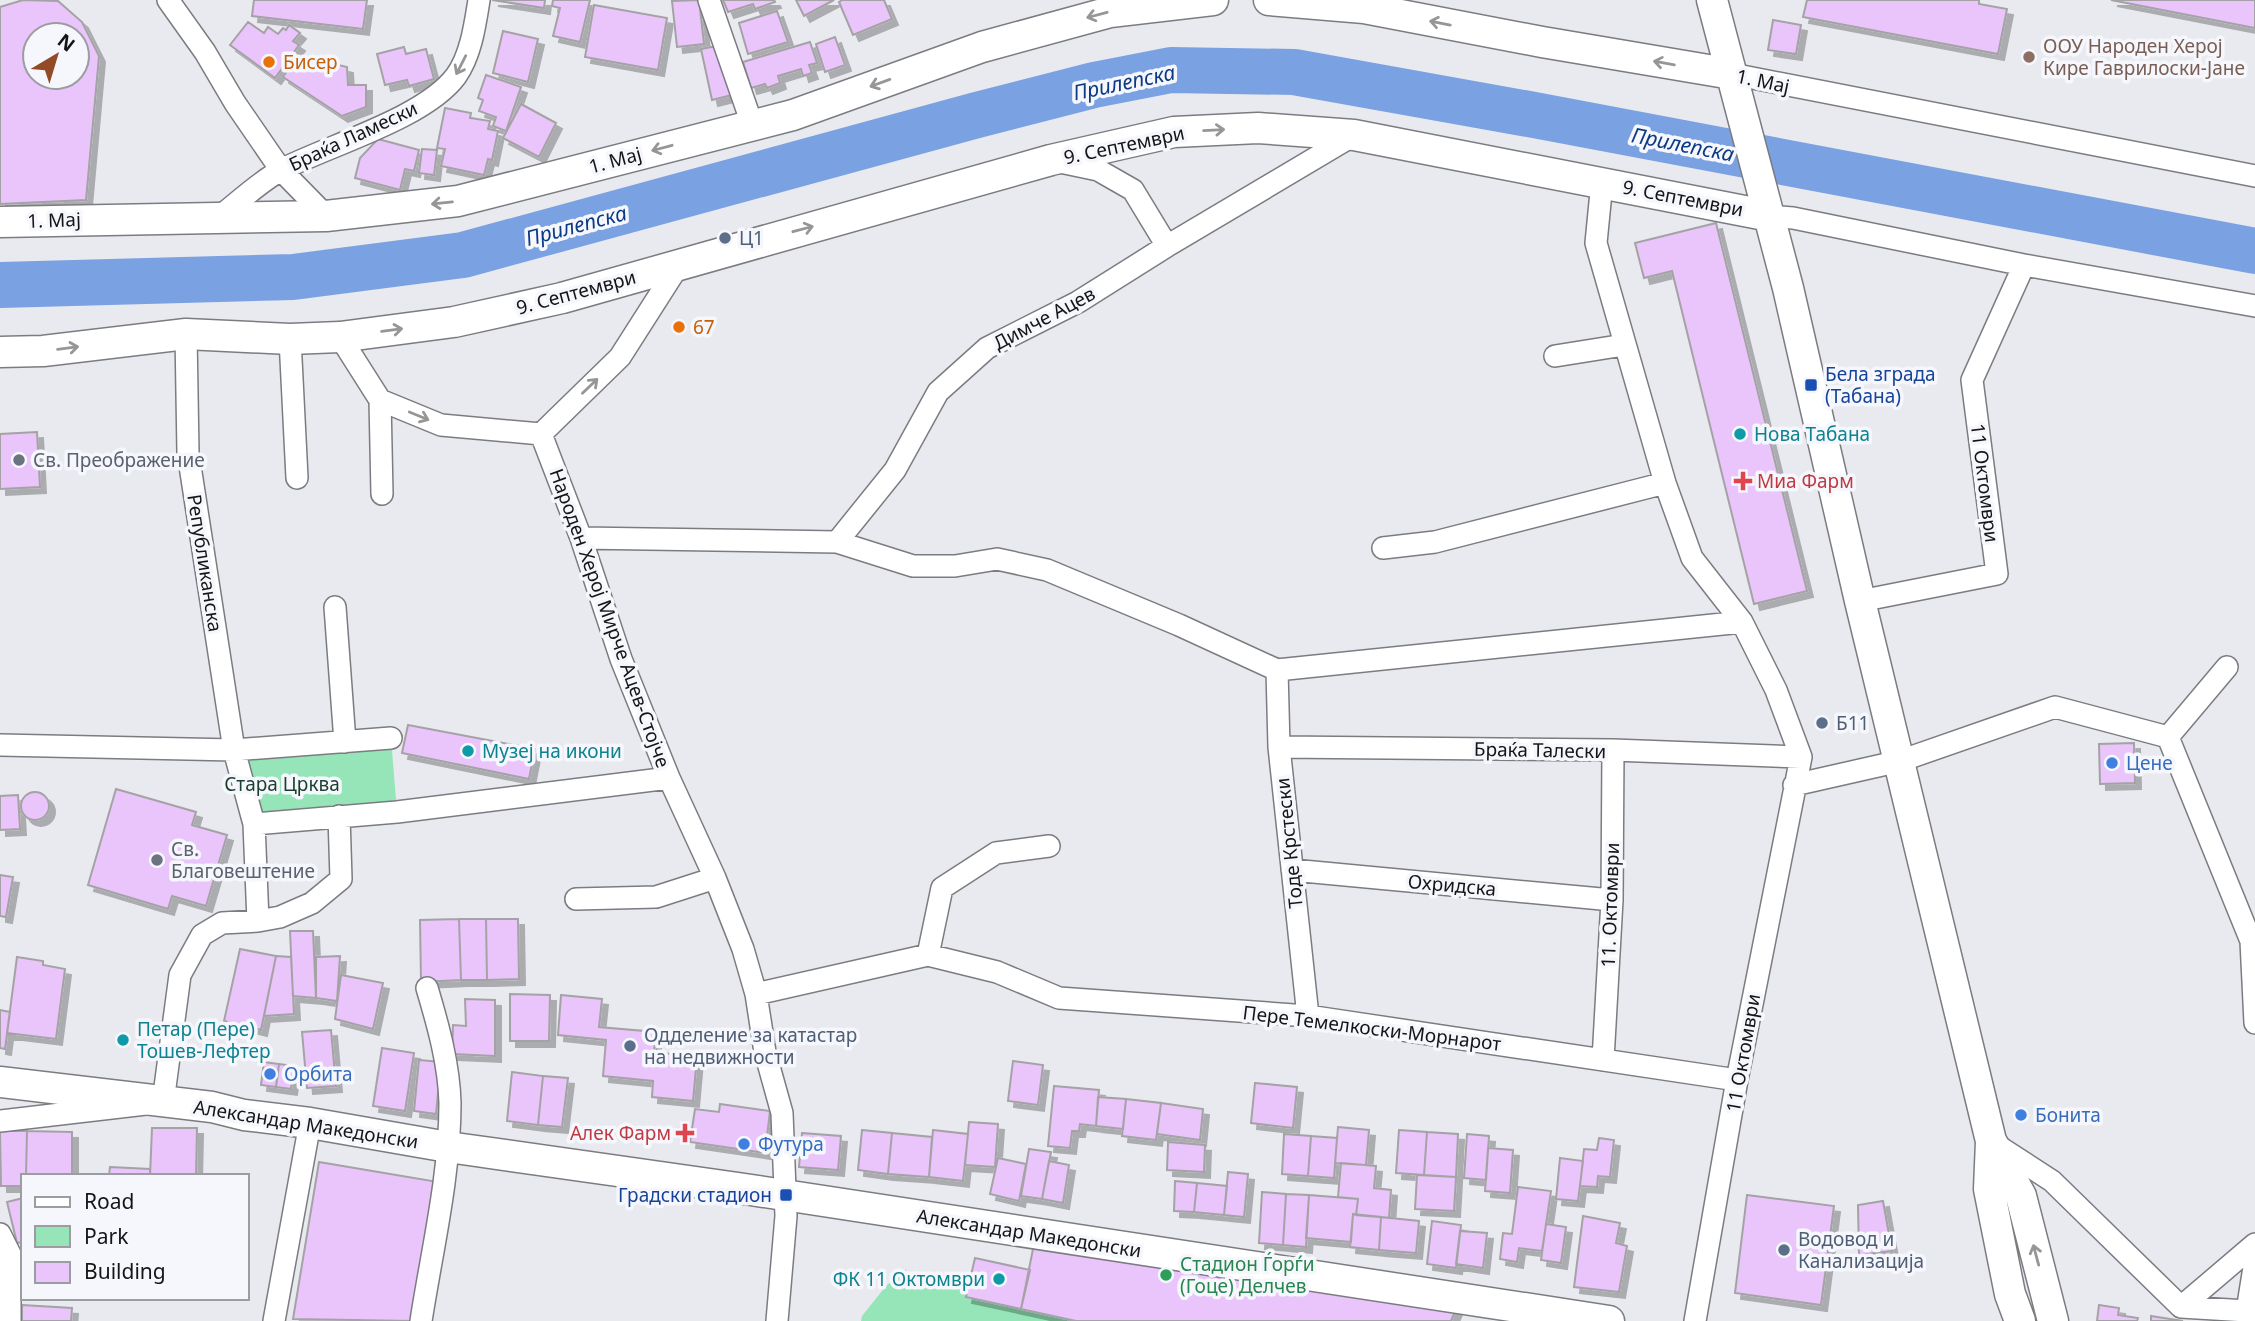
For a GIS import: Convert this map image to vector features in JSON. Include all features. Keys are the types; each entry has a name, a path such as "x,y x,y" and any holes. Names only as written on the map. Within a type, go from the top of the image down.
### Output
{"street":[{"path":"168,0 281,170 326,216"},
{"name":"Браќа Ламески","path":"219,217 281,170 399,118 440,93 457,75 469,50 480,0"},
{"path":"709,0 752,124"},
{"name":"1. Мај","path":"0,222 326,216 458,201 793,115 982,47 1097,15 1213,0"},
{"name":"1. Мај","path":"1269,0 1364,8 1732,74 2255,176"},
{"path":"1712,0 1770,216 1991,1141 2021,1196 2053,1321"},
{"name":"9. Септември","path":"0,352 43,351 186,334 290,339 340,337 454,323 562,298 1051,160 1174,132 1258,128 1354,135 1770,216 1793,218 2024,265 2255,306"},
{"name":"Димче Ацев","path":"837,542 895,470 938,392 987,348 1077,303 1354,135"},
{"path":"1051,160 1098,170 1133,190 1167,246"},
{"path":"1602,182 1596,243 1665,483 1692,558 1741,622 1776,690 1801,757"},
{"path":"380,400 441,425 541,434 620,356 680,263"},
{"name":"11 Октомври","path":"1860,601 1997,574 1972,380 2024,265"},
{"name":"Републиканска","path":"186,334 188,453 234,750 254,824 258,921"},
{"path":"340,337 380,400 382,494"},
{"path":"290,339 297,478"},
{"path":"1555,356 1624,345"},
{"name":"Народен Херој Мирче Ацев-Стојче","path":"541,434 581,538 621,659 669,778 715,878 743,949 755,994 765,1052 782,1113 786,1195 776,1321"},
{"path":"1383,548 1435,542 1665,483"},
{"path":"581,538 837,542 913,566 955,566 997,559 1047,570 1179,625 1277,670 1741,622"},
{"path":"335,607 345,742"},
{"path":"2168,737 2227,667"},
{"name":"Тоде Крстески","path":"1277,670 1279,747 1308,1016"},
{"path":"1794,785 1900,761 2055,707 2168,737"},
{"path":"2168,737 2253,941 2255,1023"},
{"path":"0,745 234,750 391,738"},
{"name":"Браќа Талески","path":"1279,747 1613,750 1801,757"},
{"name":"11. Октомври","path":"1603,1060 1612,900 1613,750"},
{"name":"11 Октомври","path":"1695,1321 1737,1080 1801,757"},
{"path":"254,824 397,812 669,778"},
{"path":"163,1102 180,975 202,935 222,923 280,917 312,903 341,879 339,816"},
{"path":"928,955 942,888 996,853 1049,846"},
{"name":"Охридска","path":"1292,870 1612,900"},
{"path":"576,899 656,897 715,878"},
{"name":"Пере Темелкоски-Морнарот","path":"755,994 928,955 997,972 1059,998 1308,1016 1737,1080"},
{"name":"Александар Македонски","path":"427,988 440,1031 450,1100 448,1147"},
{"name":"Александар Македонски","path":"0,1082 310,1123 448,1147 786,1195 1609,1321"},
{"name":"Александар Македонски","path":"0,1121 163,1102"},
{"path":"274,1321 310,1123"},
{"path":"1991,1141 2052,1181 2181,1307 2251,1313 2255,1261"},
{"path":"1991,1141 1989,1189 2015,1307 1994,1321"},
{"path":"421,1321 448,1147"},
{"path":"0,1234 10,1254 10,1321"},
{"path":"2181,1307 2255,1244"}],"green space":[{"name":"Стара Црква","path":"391,738 397,812 254,824 234,750"},
{"name":"Стадион Ѓорѓи (Гоце) Делчев","path":"906,1269 905,1280 968,1288 967,1297 1021,1309 1030,1270 1460,1299 1451,1321 861,1321 886,1286"}],"building":[{"path":"23,0 58,1 81,21 21,21 21,91 91,91 91,40 99,56 86,200 0,204 0,7"},
{"path":"254,0 367,0 363,29 252,16"},
{"path":"492,0 545,0 544,8"},
{"path":"553,0 590,0 580,42 553,36 560,8 552,6"},
{"path":"699,0 704,44 677,47 672,1"},
{"path":"723,0 775,2 755,9 753,4 728,12"},
{"path":"796,0 834,0 804,16"},
{"path":"884,0 892,19 853,35 839,2"},
{"path":"1807,0 1979,0 1979,4 2007,9 1998,54 1803,17"},
{"path":"2111,0 2255,0 2255,28"},
{"path":"594,5 667,18 658,70 585,57"},
{"path":"777,11 788,42 748,54 739,23"},
{"path":"1773,20 1801,25 1796,54 1768,50"},
{"name":"Бисер","path":"248,22 264,33 268,27 278,34 289,25 300,33 293,41 299,45 275,78 230,45"},
{"path":"503,31 538,39 528,82 493,73"},
{"path":"835,37 845,65 825,72 816,44"},
{"path":"810,42 817,63 809,65 812,73 803,76 801,69 778,76 780,83 767,88 765,84 751,88 743,62"},
{"path":"722,45 732,95 712,100 701,49"},
{"path":"404,47 406,54 426,49 434,79 409,86 407,80 385,85 377,54"},
{"path":"297,55 347,67 348,85 366,85 366,107 342,116 283,77"},
{"path":"486,75 521,87 506,131 493,126 496,117 479,111 483,100 478,98"},
{"path":"521,104 556,123 539,157 503,138"},
{"path":"445,108 471,113 470,118 490,121 488,129 498,131 492,160 488,159 484,175 441,166 445,149 437,148"},
{"path":"378,139 419,150 414,171 405,169 400,190 355,178 360,158"},
{"path":"422,149 437,150 434,175 419,173"},
{"name":"Нова Табана","path":"1716,223 1807,591 1754,604 1672,271 1644,278 1635,243"},
{"name":"Св. Преображение","path":"37,432 40,487 0,489 0,434"},
{"name":"Музеј на икони","path":"408,725 535,749 529,779 402,753"},
{"path":"2134,743 2135,783 2100,784 2099,744"},
{"name":"Св. Благовештение","path":"116,789 196,812 192,825 227,835 206,906 172,896 168,909 88,885"},
{"path":"35,792 45,796 49,806 45,816 35,820 25,816 21,806 25,796"},
{"path":"18,795 20,829 0,830 0,796"},
{"path":"0,875 13,877 6,917 0,916"},
{"path":"459,919 461,980 421,982 420,920"},
{"path":"459,919 486,919 487,980 461,980"},
{"path":"486,919 518,919 519,979 487,980"},
{"path":"290,931 313,931 316,998 293,996"},
{"path":"240,949 276,956 261,1030 224,1021"},
{"path":"276,956 291,957 294,1014 264,1016"},
{"path":"340,956 337,1001 316,998 316,957"},
{"path":"17,957 43,961 43,965 65,969 56,1039 7,1033"},
{"path":"341,975 383,983 373,1029 335,1019"},
{"path":"510,994 550,995 549,1041 510,1041"},
{"name":"Одделение за катастар на недвижности","path":"561,995 602,999 599,1027 656,1032 654,1052 697,1057 693,1101 652,1097 653,1081 603,1076 606,1040 558,1035"},
{"path":"465,999 495,1000 495,1056 452,1054 453,1025 466,1026"},
{"path":"0,1010 10,1012 5,1049 0,1048"},
{"path":"331,1030 336,1086 307,1088 302,1032"},
{"path":"382,1048 414,1053 405,1111 373,1106"},
{"path":"419,1060 441,1062 436,1114 414,1111"},
{"path":"1013,1061 1043,1065 1038,1105 1008,1101"},
{"name":"Орбита","path":"264,1062 279,1064 276,1087 261,1085"},
{"path":"279,1064 294,1066 291,1089 276,1087"},
{"path":"512,1072 543,1076 538,1125 507,1121"},
{"path":"543,1076 568,1078 562,1127 538,1125"},
{"path":"1255,1083 1297,1087 1293,1128 1251,1123"},
{"path":"1054,1086 1099,1090 1096,1126 1080,1124 1079,1131 1072,1131 1070,1148 1048,1146"},
{"path":"1098,1097 1126,1099 1123,1129 1096,1126"},
{"path":"1126,1099 1161,1103 1156,1140 1122,1136"},
{"path":"1161,1103 1203,1109 1200,1140 1157,1134"},
{"path":"720,1104 770,1111 765,1153 690,1142 695,1109 719,1112"},
{"path":"969,1122 998,1124 995,1167 965,1165"},
{"path":"1338,1127 1369,1130 1366,1165 1335,1163"},
{"path":"152,1128 197,1128 196,1174 150,1174"},
{"path":"862,1130 892,1133 888,1174 858,1170"},
{"path":"933,1130 968,1134 963,1181 929,1177"},
{"path":"1399,1130 1427,1132 1424,1175 1396,1173"},
{"path":"0,1131 27,1131 26,1174 21,1174 21,1186 1,1186"},
{"path":"27,1131 72,1132 72,1174 26,1174"},
{"path":"1427,1132 1458,1134 1456,1177 1424,1175"},
{"path":"802,1133 841,1136 838,1170 799,1167"},
{"path":"892,1133 932,1137 929,1177 888,1174"},
{"path":"1284,1134 1311,1136 1308,1176 1282,1174"},
{"path":"1467,1134 1489,1136 1486,1180 1464,1178"},
{"path":"1311,1136 1337,1138 1334,1178 1308,1176"},
{"path":"1599,1138 1614,1140 1610,1177 1598,1176 1597,1187 1580,1186 1584,1149 1597,1150"},
{"path":"1168,1142 1205,1145 1204,1172 1167,1170"},
{"path":"1488,1148 1513,1150 1510,1193 1485,1191"},
{"path":"1029,1149 1051,1152 1042,1199 1021,1196"},
{"path":"998,1158 1026,1164 1019,1201 990,1194"},
{"path":"1560,1158 1583,1161 1578,1201 1556,1199"},
{"path":"1049,1161 1069,1165 1063,1203 1042,1199"},
{"path":"319,1162 438,1182 415,1321 293,1319"},
{"path":"1341,1163 1376,1166 1374,1188 1391,1190 1389,1218 1356,1215 1358,1199 1338,1197"},
{"path":"110,1167 150,1169 150,1174 109,1174"},
{"path":"1228,1172 1248,1174 1244,1217 1224,1215"},
{"path":"1417,1175 1456,1177 1454,1211 1415,1209"},
{"path":"1175,1181 1197,1183 1194,1212 1174,1211"},
{"path":"1197,1183 1227,1186 1224,1215 1194,1212"},
{"path":"1518,1187 1551,1191 1542,1251 1519,1248 1517,1262 1500,1259 1503,1233 1512,1234"},
{"path":"1262,1192 1286,1194 1283,1245 1259,1243"},
{"path":"1286,1194 1309,1195 1306,1247 1283,1245"},
{"path":"1309,1195 1358,1199 1356,1215 1353,1214 1351,1242 1306,1238"},
{"name":"Водовод и Канализација","path":"1747,1195 1834,1206 1821,1305 1735,1293"},
{"path":"21,1198 21,1242 17,1243 7,1202"},
{"path":"1883,1201 1892,1251 1859,1255 1858,1205"},
{"path":"1353,1214 1381,1217 1379,1250 1350,1247"},
{"path":"1583,1216 1620,1223 1616,1243 1627,1246 1619,1292 1574,1287"},
{"path":"1381,1217 1419,1221 1416,1253 1379,1250"},
{"path":"1432,1221 1461,1225 1456,1268 1427,1264"},
{"path":"1546,1224 1566,1227 1561,1263 1541,1260"},
{"path":"1460,1231 1487,1233 1483,1268 1456,1264"},
{"name":"Стадион Ѓорѓи (Гоце) Делчев","path":"1036,1234 1460,1299 1451,1321 1076,1321 1021,1309"},
{"name":"ФК 11 Октомври","path":"975,1258 1030,1270 1021,1309 966,1297"},
{"path":"22,1305 72,1308 71,1321 22,1321"},
{"path":"2099,1305 2119,1308 2118,1315 2138,1318 2137,1321 2097,1321"},
{"path":"2151,1316 2183,1321 2151,1321"}],"waterway":[{"name":"Прилепска","path":"0,285 293,277 463,255 977,115 1094,85 1171,70 1294,72 2255,251"}],"place":[{"name":"ООУ Народен Херој Кире Гаврилоски-Јане","path":"2029,57"},
{"name":"Бисер","path":"269,62"},
{"name":"Ц1","path":"725,238"},
{"name":"67","path":"679,327"},
{"name":"Бела зграда (Табана)","path":"1811,385"},
{"name":"Нова Табана","path":"1740,434"},
{"name":"Св. Преображение","path":"19,460"},
{"name":"Миа Фарм","path":"1743,481"},
{"name":"Б11","path":"1822,723"},
{"name":"Музеј на икони","path":"468,751"},
{"name":"Цене","path":"2112,763"},
{"name":"Св. Благовештение","path":"157,860"},
{"name":"Петар (Пере) Тошев-Лефтер","path":"123,1040"},
{"name":"Одделение за катастар на недвижности","path":"630,1046"},
{"name":"Орбита","path":"270,1074"},
{"name":"Бонита","path":"2021,1115"},
{"name":"Алек Фарм","path":"685,1133"},
{"name":"Футура","path":"744,1144"},
{"name":"Градски стадион","path":"786,1195"},
{"name":"Водовод и Канализација","path":"1784,1250"},
{"name":"Стадион Ѓорѓи (Гоце) Делчев","path":"1166,1275"},
{"name":"ФК 11 Октомври","path":"999,1279"}]}
